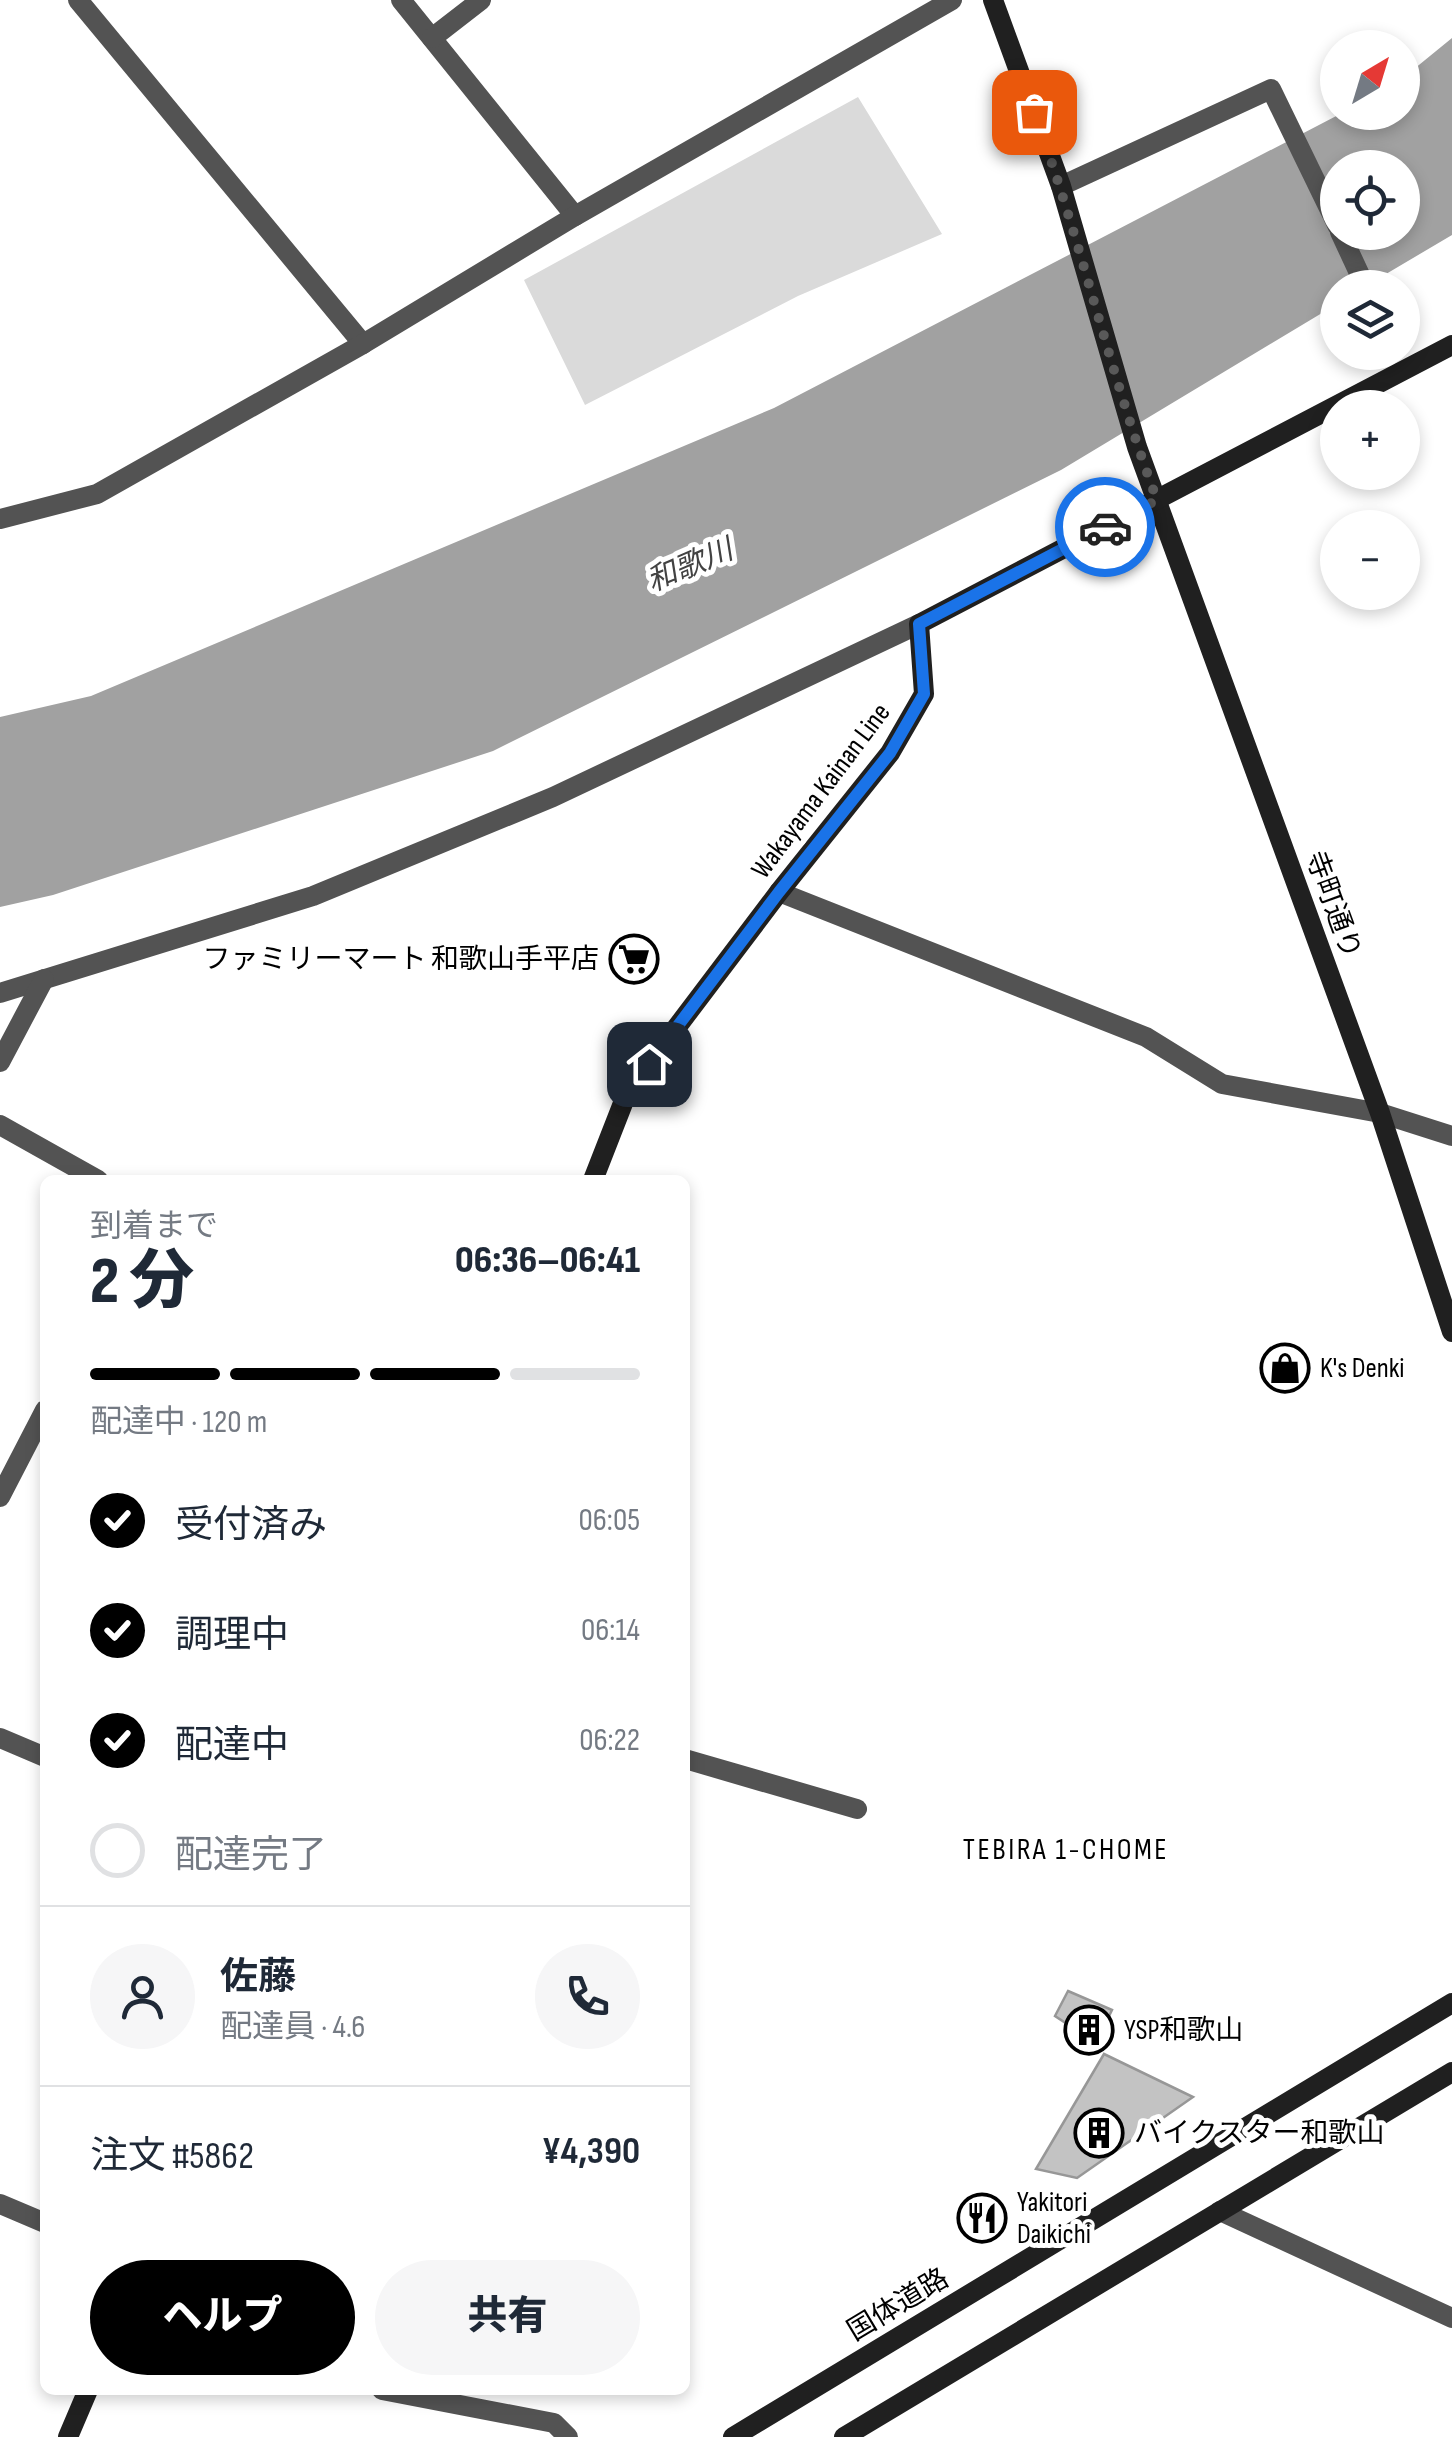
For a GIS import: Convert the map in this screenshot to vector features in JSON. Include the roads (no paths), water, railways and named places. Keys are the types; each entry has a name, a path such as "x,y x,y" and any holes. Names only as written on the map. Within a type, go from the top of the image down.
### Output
{"street":[{"path":"78,0 363,344"},
{"path":"402,0 575,216"},
{"path":"432,38 481,0"},
{"path":"0,519 97,494 363,344 575,216 952,0"},
{"path":"993,0 1061,186 1271,89 1320,190"},
{"name":"寺町通り","path":"1061,186 1137,446 1380,1113 1452,1332"},
{"path":"1420,356 1452,346"},
{"path":"0,993 332,888 553,797 919,624 1157,500 1386,370"},
{"name":"Wakayama Kainan Line","path":"596,1175 627,1093 890,753 924,694 919,624"},
{"path":"779,892 1146,1037 1222,1084 1380,1113 1452,1136"},
{"path":"0,1062 44,979"},
{"path":"0,1126 89,1175"},
{"path":"0,1497 40,1420"},
{"path":"0,1738 40,1755"},
{"path":"690,1761 857,1809"},
{"name":"国体道路","path":"733,2437 1452,2003"},
{"path":"844,2437 1452,2072"},
{"path":"0,2204 40,2220"},
{"path":"1220,2211 1452,2318"},
{"path":"68,2437 86,2395"},
{"path":"407,2395 554,2424 568,2437"}],"water":[{"name":"和歌川","path":"1452,38 1452,235 1393,270 1320,270 1320,314 1061,470 493,751 53,895 0,907 0,717 91,696 774,408 1320,124 1320,130 1420,130 1420,64"}],"place":[{"name":"ファミリーマート 和歌山手平店","path":"634,959"},
{"name":"K's Denki","path":"1285,1368"},
{"name":"YSP和歌山","path":"1089,2030"},
{"name":"バイクスター和歌山","path":"1099,2133"},
{"name":"Yakitori Daikichi","path":"982,2218"}],"district":[{"name":"TEBIRA 1-CHOME","path":"1066,1850"}]}
